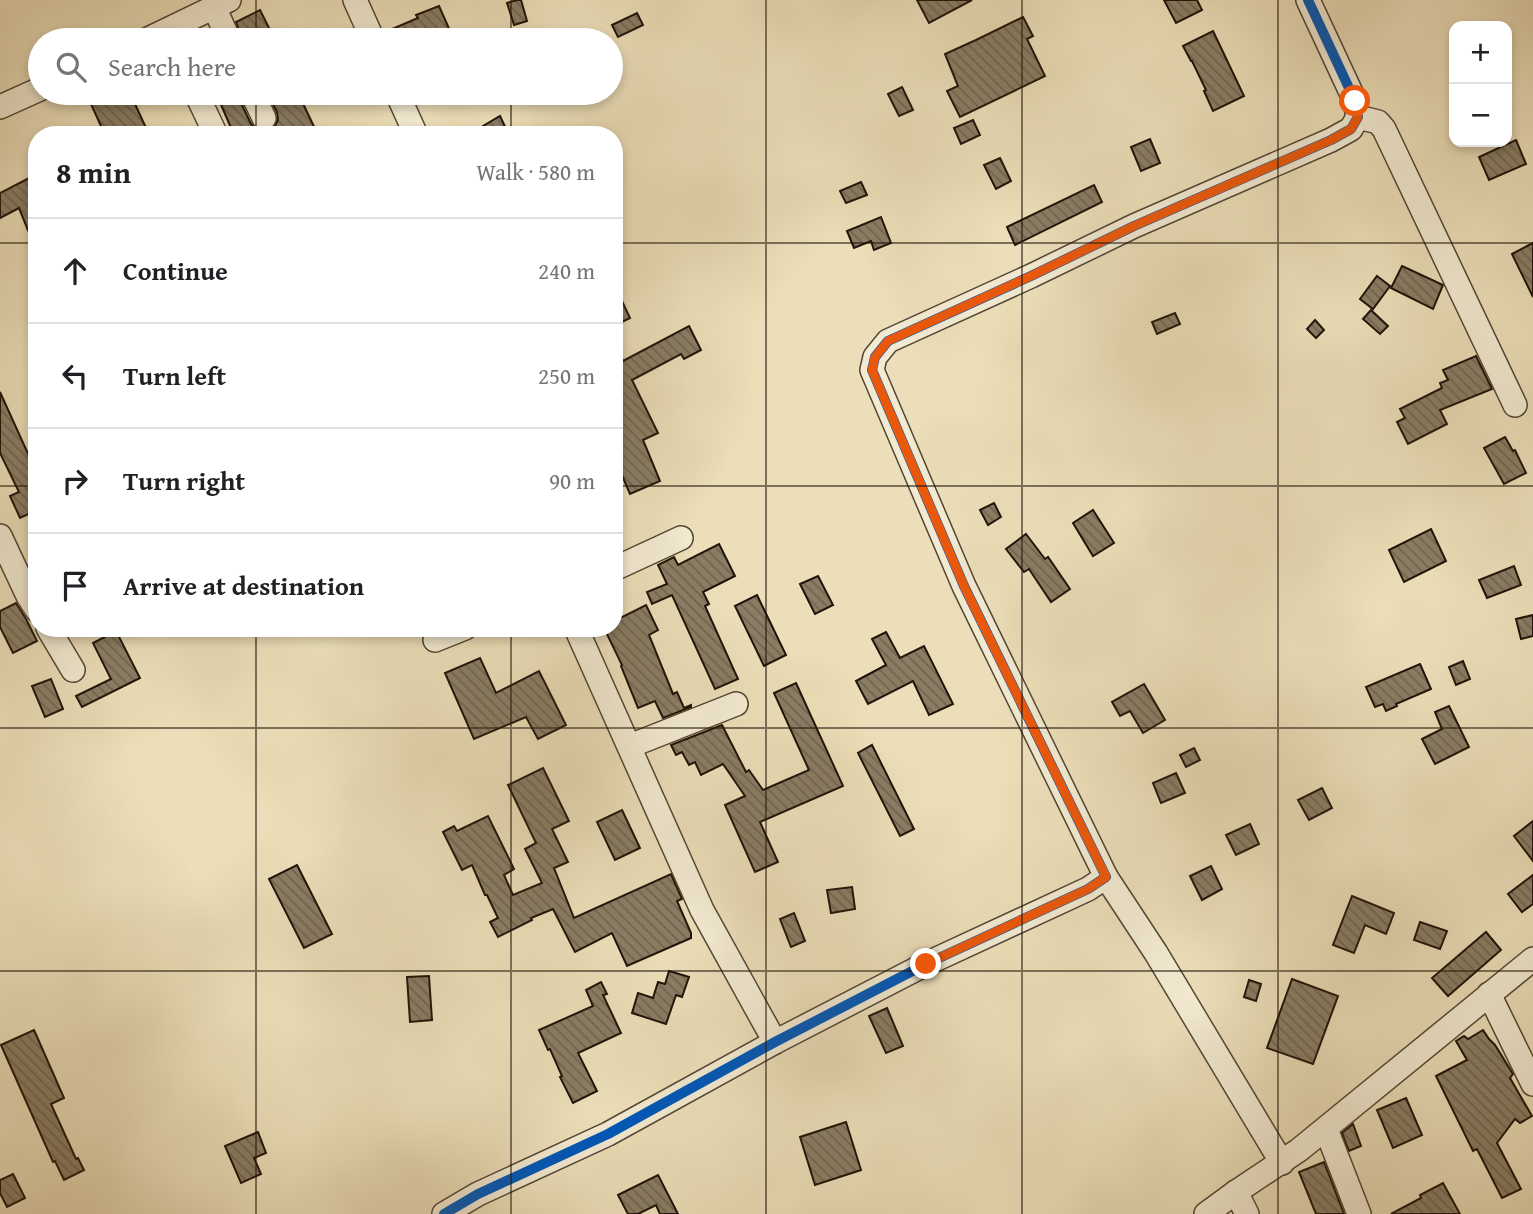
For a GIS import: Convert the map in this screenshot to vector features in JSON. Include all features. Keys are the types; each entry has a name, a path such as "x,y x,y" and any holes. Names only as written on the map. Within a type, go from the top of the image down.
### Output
{"street":[{"path":"355,0 368,28"},
{"path":"1282,1163 1156,953 1106,877 964,586 872,370 875,357 888,341 1134,226 1351,129 1358,117 1355,101 1308,0"},
{"path":"182,28 221,4 226,28"},
{"path":"3,100 28,93"},
{"path":"202,105 212,126"},
{"path":"258,105 264,118"},
{"path":"402,105 412,126"},
{"path":"1358,117 1378,122 1384,129 1515,405"},
{"path":"0,536 28,596"},
{"path":"623,565 681,538"},
{"path":"53,637 73,670"},
{"path":"435,640 442,637"},
{"path":"580,637 702,910 775,1042"},
{"path":"629,746 736,704"},
{"path":"444,1214 478,1194 608,1135 775,1042 926,964 1088,889 1106,877"},
{"path":"1206,1214 1282,1163 1326,1129 1533,959"},
{"path":"1489,994 1533,1084"},
{"path":"1326,1129 1359,1214"},
{"path":"1236,1192 1247,1214"}],"building":[{"path":"521,0 527,21 514,25 507,3"},
{"path":"917,0 972,0 929,23"},
{"path":"1164,0 1197,0 1202,10 1176,23"},
{"path":"439,6 449,28 394,28 418,18 416,15"},
{"path":"260,10 269,28 238,28 236,22"},
{"path":"637,13 643,25 623,35 623,28 614,28 612,25"},
{"path":"1023,17 1033,36 1027,39 1045,76 960,117 947,91 958,86 945,54"},
{"path":"1213,31 1244,96 1213,111 1204,91 1206,90 1183,46"},
{"path":"902,87 913,110 899,116 888,94"},
{"path":"91,105 136,105 145,126 101,126"},
{"path":"221,105 242,105 253,126 230,126"},
{"path":"273,105 304,105 314,126 275,126 278,120"},
{"path":"500,116 505,126 483,126"},
{"path":"973,120 980,135 961,144 954,128"},
{"path":"1150,139 1160,163 1141,171 1131,147"},
{"path":"1516,140 1526,164 1489,180 1479,157 1501,147 1512,147 1512,142"},
{"path":"1000,158 1011,181 996,189 984,165"},
{"path":"28,179 28,230 19,208 0,218 0,193"},
{"path":"861,182 867,195 846,203 840,191"},
{"path":"1094,185 1102,202 1015,245 1007,227"},
{"path":"881,217 891,243 874,250 871,241 854,248 847,231"},
{"path":"1533,243 1533,297 1512,254"},
{"path":"1402,266 1443,285 1433,309 1391,288"},
{"path":"1377,276 1390,286 1373,309 1360,299"},
{"path":"623,303 630,318 623,322"},
{"path":"1371,310 1388,326 1380,334 1363,319"},
{"path":"1175,313 1180,324 1157,334 1152,322"},
{"path":"1315,320 1324,330 1316,338 1307,329"},
{"path":"689,326 701,350 684,359 681,354 632,380 658,433 643,440 660,481 630,494 623,478 623,361"},
{"path":"1476,356 1492,389 1440,410 1447,424 1408,444 1397,422 1405,418 1400,409 1442,388 1440,383 1448,380 1443,370"},
{"path":"0,392 28,454 28,514 20,518 10,496 19,492 0,453"},
{"path":"1505,437 1526,473 1504,484 1484,448"},
{"path":"994,503 1001,517 988,525 980,510"},
{"path":"1093,510 1114,543 1093,556 1073,523"},
{"path":"1431,529 1446,561 1404,582 1389,550"},
{"path":"1026,534 1045,559 1048,557 1070,589 1051,602 1029,569 1024,572 1006,549"},
{"path":"719,544 735,576 703,592 709,604 705,606 738,679 715,689 672,595 652,604 647,592 667,584 658,565 674,557 678,565"},
{"path":"1514,566 1521,585 1487,598 1479,580"},
{"path":"818,576 833,605 815,614 800,584"},
{"path":"757,595 786,655 764,666 735,606"},
{"path":"16,603 28,623 28,637 35,637 37,641 13,653 0,627 0,611"},
{"path":"646,605 658,630 649,635 673,694 677,692 684,708 691,707 663,718 655,701 638,708 608,637 623,637 623,616"},
{"path":"1533,615 1533,636 1521,639 1516,619"},
{"path":"886,632 900,658 924,646 953,704 929,715 913,681 868,704 856,681 886,665 872,639"},
{"path":"104,637 119,637 140,678 82,707 76,696 111,679 93,643"},
{"path":"480,658 496,693 539,671 566,725 538,739 526,717 474,739 445,673"},
{"path":"1463,661 1470,679 1456,685 1449,667"},
{"path":"1420,664 1431,689 1386,711 1383,704 1375,707 1366,687"},
{"path":"51,679 63,709 45,717 32,686"},
{"path":"796,683 843,786 760,822 778,862 755,872 725,805 745,796 723,764 701,775 695,762 689,765 682,752 676,755 671,745 722,725 746,772 749,770 763,790 809,770 774,693"},
{"path":"1144,684 1165,720 1143,733 1130,711 1120,716 1112,702"},
{"path":"1449,706 1469,747 1435,764 1422,739 1442,729 1435,712"},
{"path":"872,745 914,829 900,836 858,753"},
{"path":"1194,748 1200,760 1186,767 1180,755"},
{"path":"543,768 569,821 552,829 568,862 554,868 574,918 671,874 682,899 677,901 691,938 627,966 612,933 575,952 553,909 498,937 490,922 498,918 472,865 462,870 443,832 454,826 457,831 488,816 514,869 504,875 513,895 542,883 525,849 536,843 508,785"},
{"path":"1176,773 1185,793 1161,803 1153,783"},
{"path":"1322,788 1332,808 1309,820 1298,800"},
{"path":"622,810 640,848 615,860 597,822"},
{"path":"1533,821 1533,861 1514,836"},
{"path":"1250,824 1259,844 1236,855 1226,835"},
{"path":"297,865 332,934 304,948 269,879"},
{"path":"1211,866 1222,889 1202,900 1190,876"},
{"path":"1533,875 1533,904 1522,912 1508,894"},
{"path":"852,887 855,909 831,913 827,890"},
{"path":"1352,896 1394,913 1386,934 1365,925 1354,953 1333,945"},
{"path":"794,913 805,941 791,947 780,919"},
{"path":"1420,922 1447,931 1440,949 1414,940"},
{"path":"1486,932 1501,950 1448,996 1432,978"},
{"path":"669,971 689,977 682,997 676,995 666,1024 632,1013 638,993 653,998 658,982 665,984"},
{"path":"429,976 432,1020 410,1022 407,977"},
{"path":"1292,979 1338,996 1313,1064 1267,1048"},
{"path":"1249,980 1261,984 1256,1001 1244,997"},
{"path":"601,982 607,994 603,995 621,1033 578,1053 597,1091 573,1103 539,1030 593,1006 586,990"},
{"path":"887,1008 903,1046 886,1053 869,1016"},
{"path":"34,1030 64,1098 51,1104 76,1159 78,1158 84,1170 64,1180 55,1161 53,1162 1,1045"},
{"path":"1483,1030 1513,1074 1510,1078 1532,1116 1520,1123 1515,1119 1497,1143 1521,1189 1502,1198 1477,1149 1473,1151 1436,1076 1467,1060 1456,1041 1464,1036 1468,1039"},
{"path":"1406,1098 1422,1135 1393,1148 1377,1110"},
{"path":"846,1122 861,1170 815,1185 800,1137"},
{"path":"1353,1124 1361,1146 1349,1151 1342,1133"},
{"path":"258,1132 266,1153 254,1158 261,1174 241,1183 225,1146"},
{"path":"1324,1162 1344,1214 1316,1214 1299,1172"},
{"path":"13,1174 25,1198 7,1207 0,1193 0,1180"},
{"path":"658,1175 678,1214 660,1214 656,1205 638,1214 628,1214 618,1195"},
{"path":"1443,1183 1460,1214 1391,1214 1421,1198 1420,1195"}],"cycle path":[{"path":"444,1214 478,1194 608,1134 775,1042 926,964 1088,889 1106,877 964,586 872,370 875,357 888,341 1134,226 1351,129 1358,117 1355,101 1308,0"}],"route":[{"path":"926,964 1088,889 1106,877 964,586 872,370 875,357 888,341 1134,226 1331,140 1351,129 1358,117 1355,101"}]}
